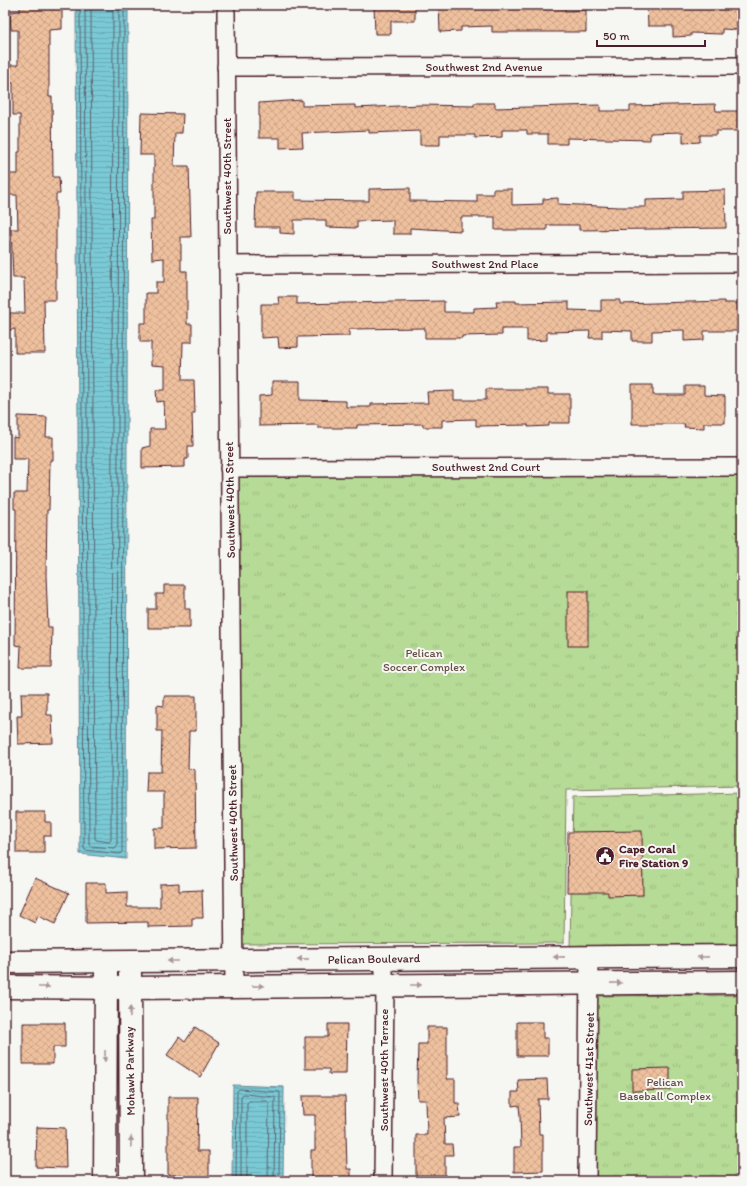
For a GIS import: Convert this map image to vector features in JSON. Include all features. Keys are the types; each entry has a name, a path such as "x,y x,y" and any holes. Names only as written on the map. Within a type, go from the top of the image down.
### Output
{"street":[{"name":"Southwest 40th Street","path":"226,12 234,987"},
{"name":"Southwest 2nd Avenue","path":"226,67 742,66"},
{"name":"Southwest 2nd Place","path":"227,264 742,263"},
{"name":"Southwest 2nd Court","path":"230,468 742,467"},
{"name":"Pelican Boulevard","path":"5,962 589,957 667,958 742,956"},
{"name":"Southwest 41st Street","path":"587,1181 589,957"},
{"name":"Southwest 40th Terrace","path":"383,959 383,1181"},
{"name":"Mohawk Parkway","path":"105,1181 106,961"},
{"name":"Mohawk Parkway","path":"129,961 131,1181"},
{"path":"5,987 130,988 742,982"}],"green space":[{"name":"Pelican Soccer Complex","path":"742,467 742,786 566,790 564,943 234,944 229,468"},
{"path":"742,793 742,949 570,947 573,797"},
{"name":"Pelican Baseball Complex","path":"742,995 742,1181 587,1181 589,996"}],"water":[{"path":"76,5 128,5 126,859 80,854"},
{"path":"233,1085 284,1087 283,1181 232,1181"}],"building":[{"path":"20,5 52,5 52,9 62,9 62,29 49,30 49,97 52,97 53,177 59,177 60,194 56,194 56,300 44,300 45,353 15,353 15,329 9,330 9,313 25,313 24,278 13,278 11,229 18,229 17,195 9,195 9,174 18,174 18,152 20,152 20,115 13,115 13,83 10,83 10,65 18,65 18,30 11,30 10,12 20,11"},
{"path":"374,5 415,5 415,21 391,21 391,34 375,34"},
{"path":"439,5 565,5 565,11 586,10 586,32 492,32 492,26 461,27 461,31 440,32"},
{"path":"647,5 734,5 734,10 742,11 742,30 722,29 722,34 691,33 691,36 673,37 673,26 648,26"},
{"path":"302,100 302,106 355,105 355,108 420,105 474,106 474,103 495,103 495,108 600,105 600,111 630,111 630,106 715,104 716,111 742,111 742,131 716,131 716,135 700,135 700,142 683,143 683,132 650,133 650,140 567,138 567,144 548,144 548,134 527,134 527,130 502,130 502,137 475,138 475,135 440,135 440,145 420,145 420,131 369,133 369,130 302,133 303,147 280,148 280,138 259,138 259,103"},
{"path":"141,113 183,114 182,133 175,133 174,166 189,166 191,237 181,237 181,271 187,271 187,324 192,324 192,342 183,342 182,380 194,380 195,413 192,413 193,446 188,446 188,459 185,459 185,467 142,468 142,448 150,446 150,429 165,429 164,401 157,402 156,390 165,390 165,366 151,365 151,342 140,342 140,323 146,323 146,293 156,293 156,282 164,282 164,258 152,259 151,220 154,220 154,155 140,155"},
{"path":"410,188 410,201 477,202 477,194 493,194 493,189 512,189 512,205 543,204 543,199 558,198 558,204 619,207 646,207 646,200 683,199 683,191 725,190 726,228 579,230 579,225 547,225 547,230 495,230 495,217 461,217 461,231 410,228 410,234 393,234 393,220 357,221 357,228 326,227 326,220 294,220 294,234 280,233 280,227 255,227 256,192 295,192 295,200 369,201 369,189"},
{"path":"278,297 297,297 297,304 444,301 444,312 474,312 474,308 497,307 496,301 516,301 516,303 569,302 569,310 601,311 601,300 620,300 620,304 724,301 724,303 742,303 742,331 704,331 704,340 684,341 684,330 652,331 652,341 632,341 632,331 602,330 602,338 589,338 590,331 547,332 547,340 527,341 527,329 502,329 502,335 462,336 462,338 425,338 425,328 349,329 349,336 298,337 298,347 279,348 278,337 261,338 261,304 279,304"},
{"path":"272,381 300,381 300,400 346,401 346,407 371,407 371,404 428,403 427,392 454,391 454,400 486,400 486,389 548,389 548,394 570,394 570,423 549,423 549,426 528,427 528,425 476,426 476,419 442,420 442,427 423,427 423,424 357,425 357,428 318,428 318,425 259,426 259,396 272,395"},
{"path":"632,385 653,385 653,395 685,395 685,386 704,386 704,395 725,396 725,423 704,423 704,428 684,427 685,424 632,424"},
{"path":"18,416 47,417 46,437 53,437 53,460 50,460 49,510 47,510 46,575 48,627 52,627 51,668 20,668 21,646 15,645 16,509 14,509 14,493 27,493 28,459 13,459 13,437 18,438"},
{"path":"164,585 185,585 185,609 190,609 190,628 148,628 148,609 156,609 156,594 164,594"},
{"path":"568,591 588,591 588,646 568,646"},
{"path":"21,693 47,693 47,715 52,715 53,743 18,744 17,716 22,716"},
{"path":"164,696 196,696 196,731 189,731 188,769 195,770 196,848 154,849 154,828 164,828 164,792 146,792 147,772 161,772 162,731 157,731 157,705 164,706"},
{"path":"16,812 45,812 45,822 51,822 51,836 44,836 44,853 16,853"},
{"name":"Cape Coral Fire Station 9","path":"642,831 643,895 608,896 608,892 567,892 568,832"},
{"path":"35,878 69,893 55,924 38,916 35,923 19,915"},
{"path":"86,883 106,883 106,893 127,892 127,907 160,907 160,884 179,883 179,891 202,890 203,918 192,918 192,926 148,927 148,922 86,923"},
{"path":"517,1022 543,1022 543,1038 548,1038 548,1056 517,1056"},
{"path":"23,1023 65,1023 65,1047 53,1047 53,1064 23,1064"},
{"path":"328,1024 347,1024 346,1074 329,1074 329,1069 305,1069 305,1037 328,1037"},
{"path":"195,1027 219,1043 200,1077 167,1055 179,1037 185,1042"},
{"path":"427,1027 447,1027 447,1079 455,1079 455,1103 459,1103 460,1117 444,1118 445,1144 452,1144 453,1155 445,1155 445,1175 416,1175 416,1135 427,1135 426,1100 418,1100 417,1080 418,1044 427,1044"},
{"path":"670,1068 670,1090 632,1091 632,1069"},
{"path":"547,1079 548,1099 538,1099 539,1134 543,1134 543,1171 514,1172 514,1147 521,1147 519,1105 512,1106 512,1092 519,1092 518,1080"},
{"path":"302,1096 345,1096 347,1169 351,1169 351,1181 311,1181 311,1150 315,1150 315,1115 303,1115"},
{"path":"168,1097 198,1097 197,1151 209,1151 209,1181 183,1181 183,1175 168,1175"},
{"path":"37,1127 65,1128 66,1168 36,1167"}],"place":[{"name":"Cape Coral Fire Station 9","path":"605,856"}]}
